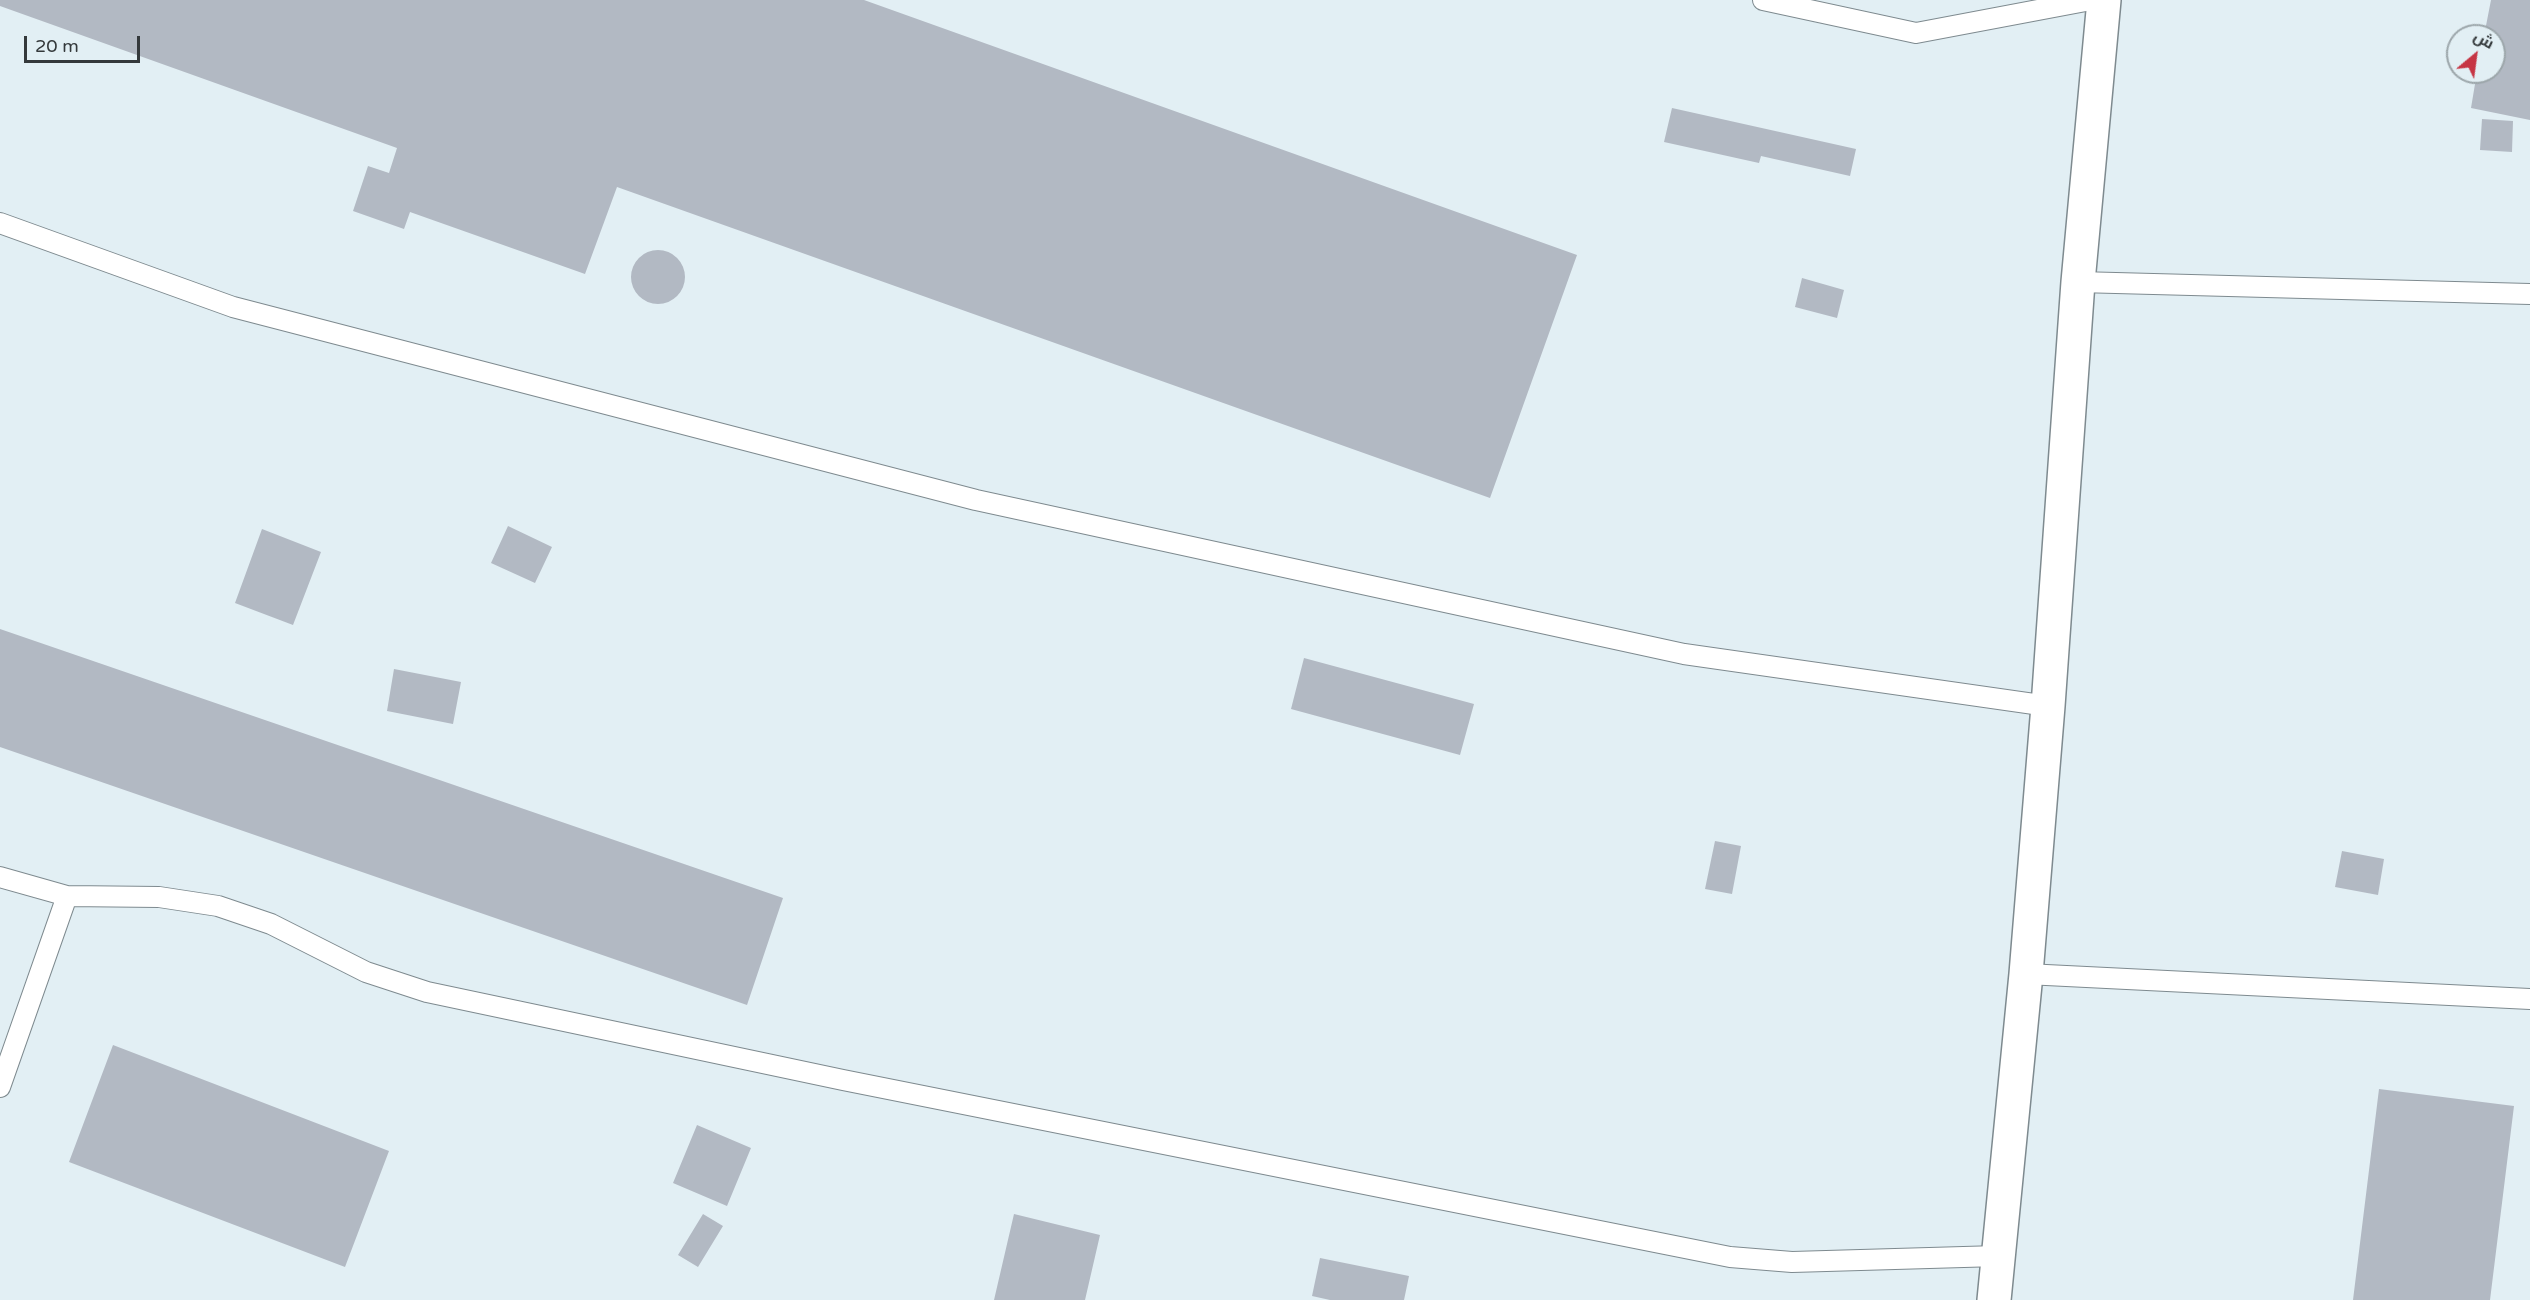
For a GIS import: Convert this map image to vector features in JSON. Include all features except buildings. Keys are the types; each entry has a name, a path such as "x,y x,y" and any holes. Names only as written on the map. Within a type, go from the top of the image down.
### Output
{"street":[{"path":"1994,1300 2026,974 2048,706 2078,282 2104,0"}],"lane":[{"path":"1763,0 1916,33 2091,0"},
{"path":"0,223 233,307 976,500 1684,654 2048,706"},
{"path":"2078,282 2530,294"},
{"path":"0,877 67,896 159,897 218,906 272,924 366,972 427,992 843,1080 1730,1257 1792,1262 1998,1257"},
{"path":"0,1087 67,896"},
{"path":"2026,974 2530,999"}]}
